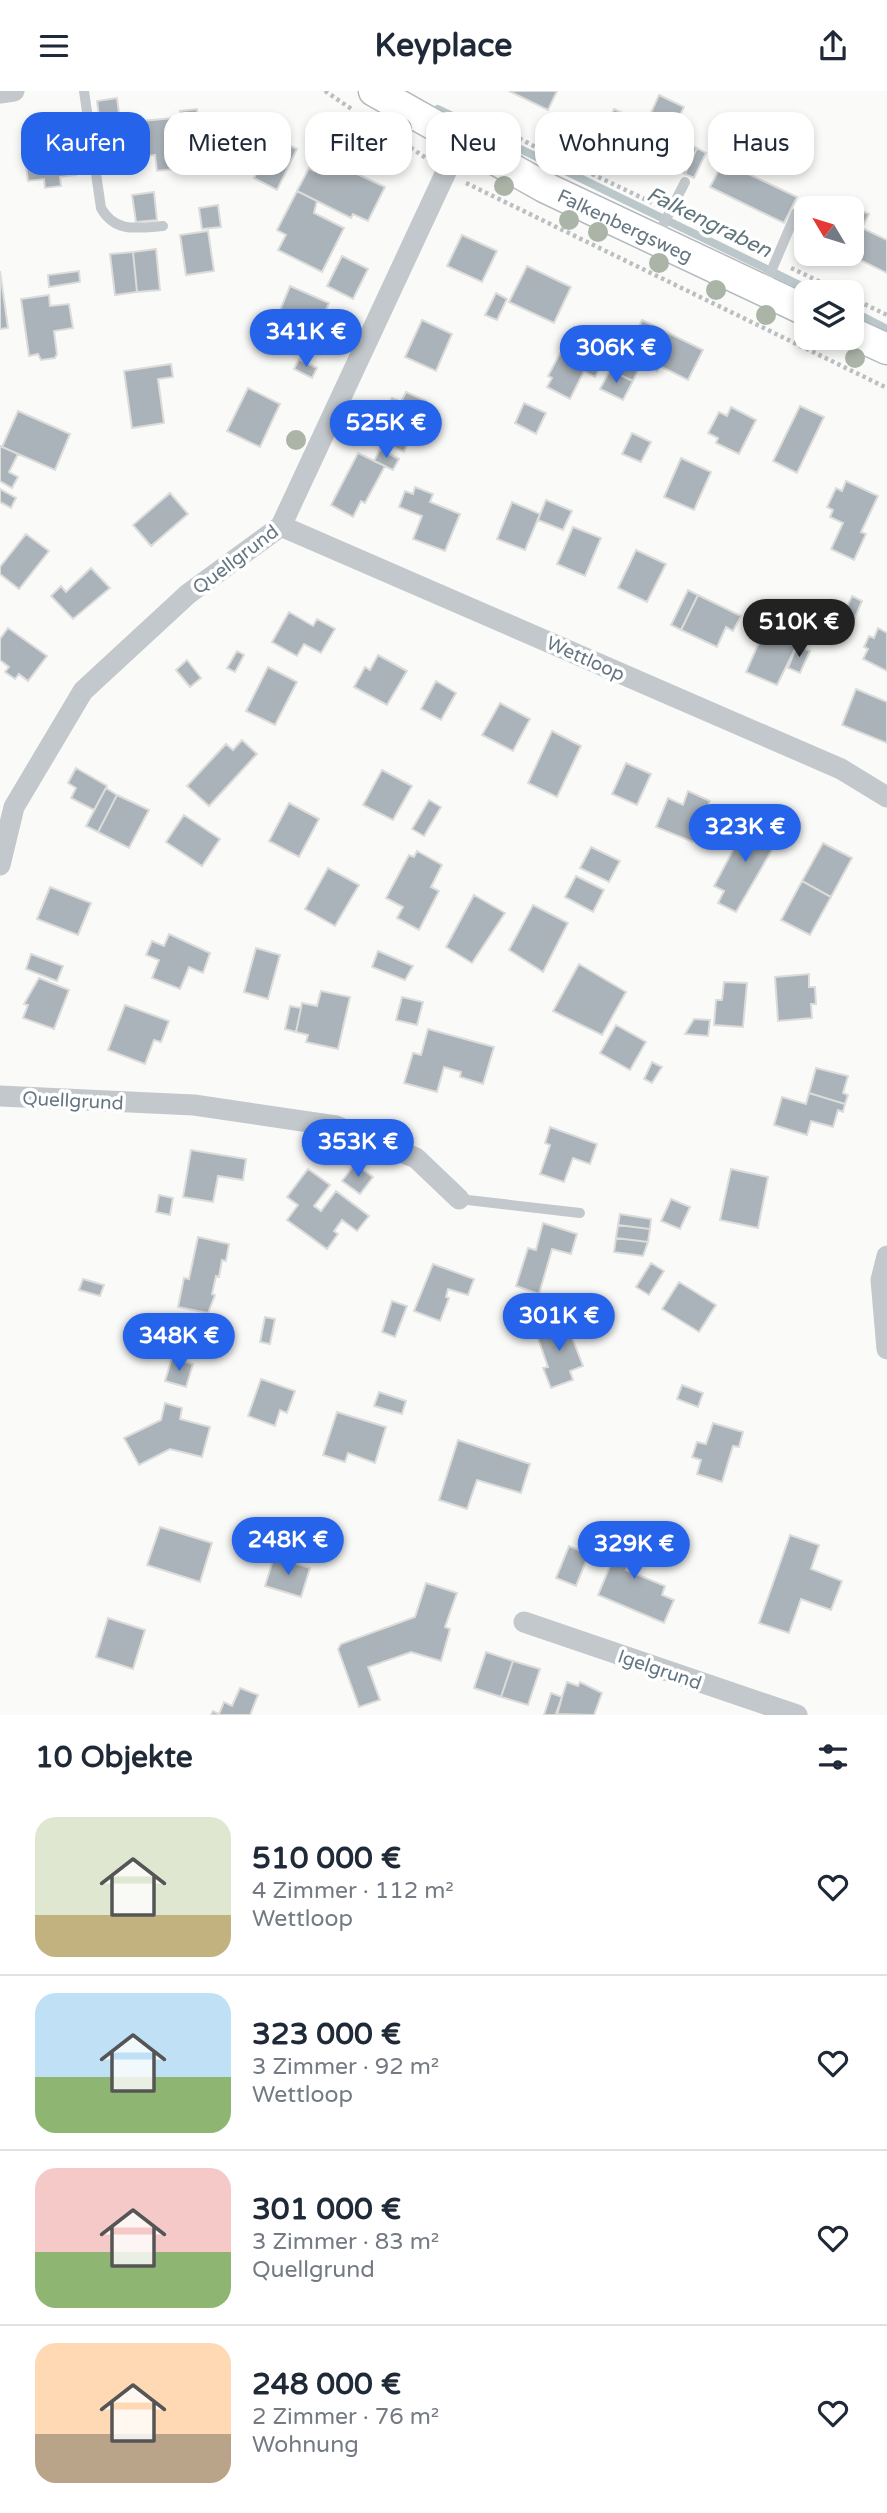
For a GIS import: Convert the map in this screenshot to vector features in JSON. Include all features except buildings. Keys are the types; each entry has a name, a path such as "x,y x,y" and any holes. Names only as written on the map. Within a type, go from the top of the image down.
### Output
{"street":[{"path":"0,93 14,91"},
{"name":"Falkenbergsweg","path":"375,91 426,122"},
{"name":"Quellgrund","path":"0,865 14,807 83,691 188,594 281,526 445,175"},
{"name":"Falkenbergsweg","path":"562,175 771,274 794,298"},
{"path":"864,336 885,342"},
{"name":"Wettloop","path":"281,526 841,769 887,797"},
{"name":"Quellgrund","path":"0,1096 194,1105 337,1126 416,1158 459,1199"},
{"path":"887,1256 881,1280 887,1349"},
{"name":"Igelgrund","path":"524,1622 797,1715"}],"lane":[{"path":"84,91 100,208 108,221 128,228 163,226"},
{"path":"664,224 685,182"},
{"path":"771,274 794,218"},
{"path":"459,1199 580,1213"}],"path":[{"path":"521,145 535,156"},
{"path":"562,175 771,274 794,280"},
{"path":"864,303 887,314"}],"waterway":[{"name":"Falkengraben","path":"438,109 794,282"},
{"name":"Falkengraben","path":"864,317 887,329"}]}
